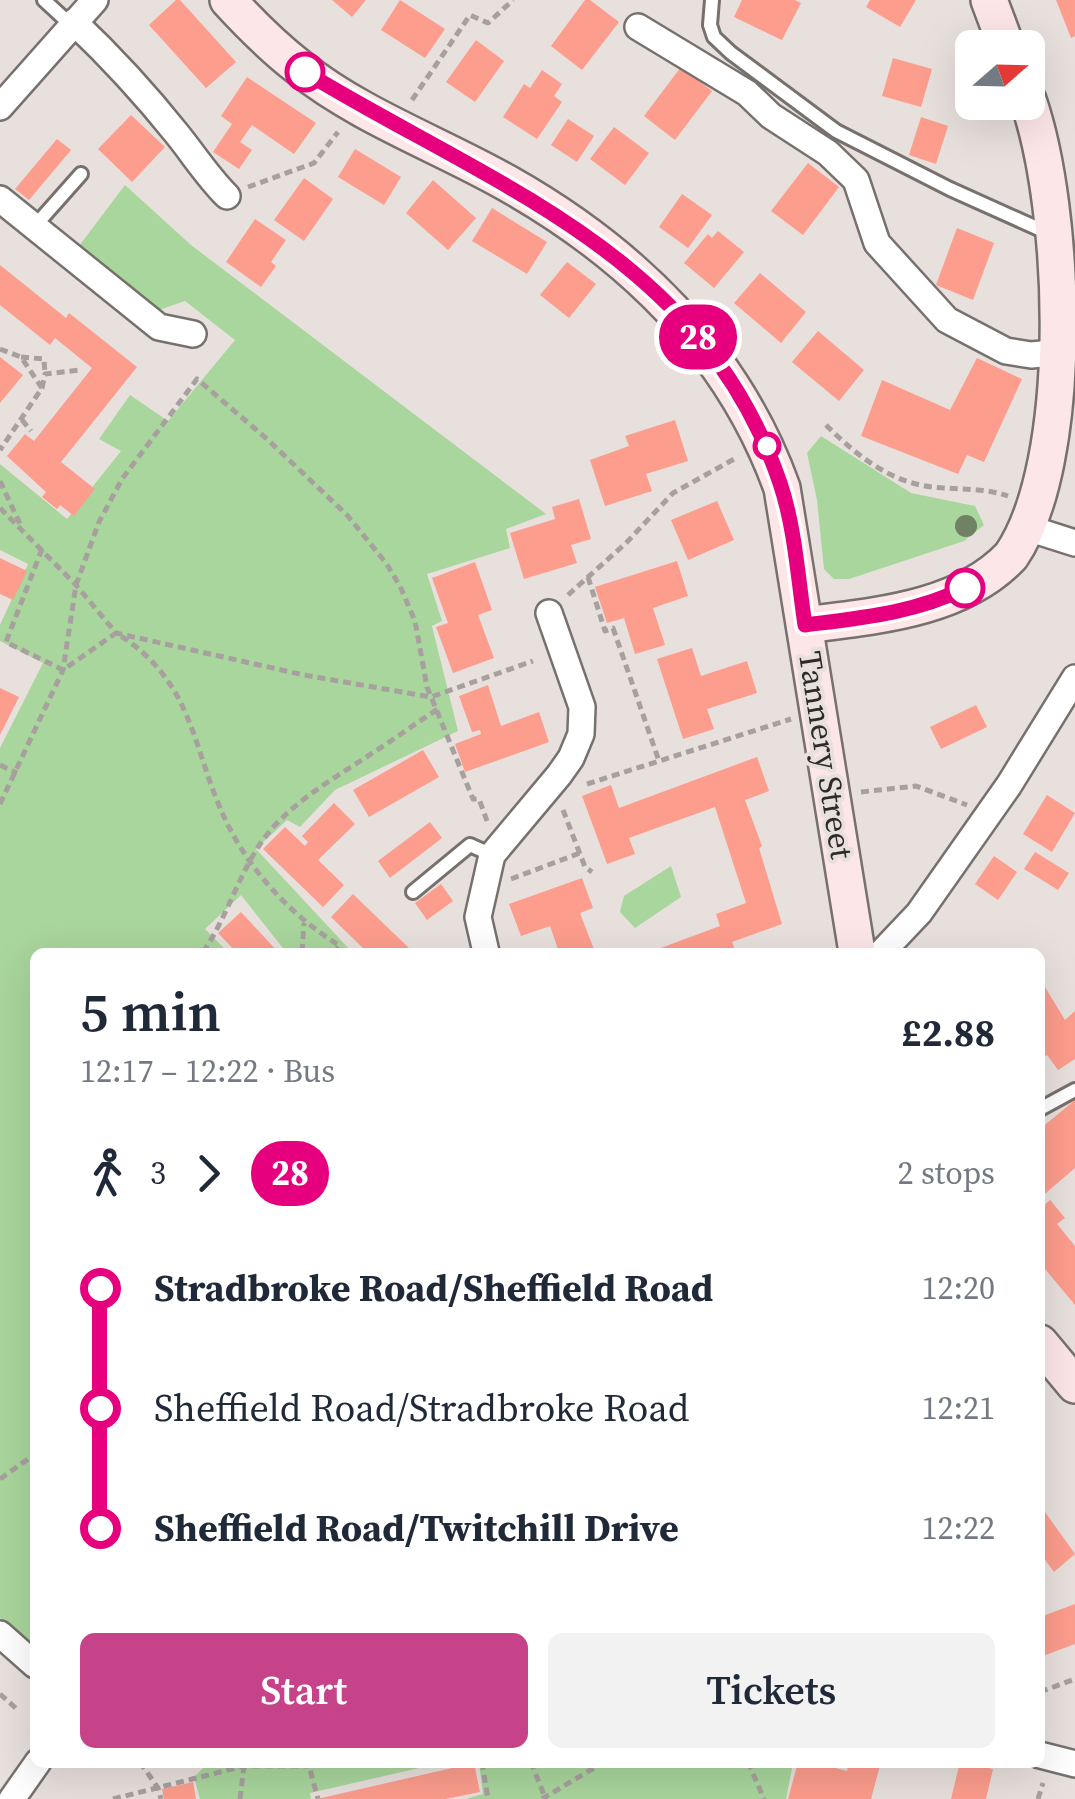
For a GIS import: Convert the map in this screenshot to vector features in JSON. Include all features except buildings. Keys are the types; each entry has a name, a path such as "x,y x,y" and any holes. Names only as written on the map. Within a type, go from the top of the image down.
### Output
{"main road":[{"name":"Tannery Street","path":"228,0 302,70 359,105 508,183 604,247 683,320 736,390 766,443 782,488 858,948"},
{"path":"989,0 1000,30"},
{"path":"805,625 894,612 947,597 983,578 1010,557 1031,529 1054,470 1070,394 1065,352 1070,286 1033,120"},
{"path":"1045,1349 1075,1384"}],"street":[{"path":"0,107 95,0"},
{"path":"72,24 122,70 226,196"},
{"path":"638,27 734,85 771,116 828,153 856,180 877,243 947,320 1006,352 1065,352"},
{"path":"0,198 160,327 193,334"},
{"path":"1031,529 1075,543"},
{"path":"481,948 478,917 492,854 559,776 581,734 582,707 558,605"},
{"name":"Tannery Street","path":"864,948 919,913 1009,786 1075,678"},
{"path":"0,1634 30,1661"},
{"path":"1045,1756 1075,1764"},
{"path":"12,1799 34,1768"}],"lane":[{"path":"44,0 72,24"},
{"path":"712,0 710,25 714,37 836,131 950,190 1059,238"},
{"path":"34,228 81,174"},
{"path":"413,892 470,845 492,854"},
{"path":"1045,1106 1075,1090"}],"path":[{"path":"409,106 470,15 488,24 513,0"},
{"path":"226,196 314,163 359,105"},
{"path":"0,348 21,357 44,359 45,374 42,388 0,450"},
{"path":"21,357 42,388"},
{"path":"45,374 80,370"},
{"path":"0,804 63,670 76,584 99,522 122,479 197,380 267,439 368,536 400,586 415,621 431,696 473,799 478,799 490,828"},
{"path":"22,420 31,432"},
{"path":"826,425 891,476 920,485 979,489 1012,498"},
{"path":"558,605 673,494 766,443"},
{"path":"0,481 20,525"},
{"path":"0,508 76,584 116,633 141,648 184,704 198,736 212,789 250,862 304,924 338,948"},
{"path":"42,549 6,642 63,670"},
{"path":"588,577 605,630 613,628 659,761"},
{"path":"63,670 116,633 304,675 431,696 533,661"},
{"path":"206,948 269,832 294,808 438,710"},
{"path":"570,789 819,713"},
{"path":"0,765 17,773"},
{"path":"862,792 916,786 974,808"},
{"path":"560,802 584,868 592,872"},
{"path":"504,882 580,853"},
{"path":"302,948 304,924"},
{"path":"0,1479 30,1458"},
{"path":"1045,1690 1075,1678"},
{"path":"0,1694 19,1711"},
{"path":"144,1768 161,1799"},
{"path":"113,1799 228,1768"},
{"path":"240,1799 242,1768"},
{"path":"313,1768 318,1799"},
{"path":"483,1768 488,1799"},
{"path":"533,1768 543,1797 594,1768"},
{"path":"751,1768 764,1799"}],"green space":[{"path":"125,185 191,245 546,514 506,529 510,548 427,574 442,621 432,626 458,731 335,790 300,827 287,820 256,849 348,948 283,948 241,895 205,929 224,948 30,948 30,1645 0,1618 0,748 43,663 0,641 0,625 28,564 0,550 0,464 67,519 121,451 99,439 130,395 168,421 235,340 185,301 159,310 79,246"},
{"path":"821,436 911,493 975,506 984,525 964,541 849,579 834,579 824,569 817,500 807,453"},
{"path":"671,866 681,897 635,928 620,912 624,896"},
{"path":"202,1768 419,1768 310,1793 311,1799 200,1799 194,1777"},
{"path":"480,1768 792,1768 786,1799 466,1799 483,1794"}],"bus line":[{"name":"28","path":"305,72 359,105 508,183 560,216 645,281 683,320 736,390 766,443 782,488 805,625 894,612 965,588"}]}
